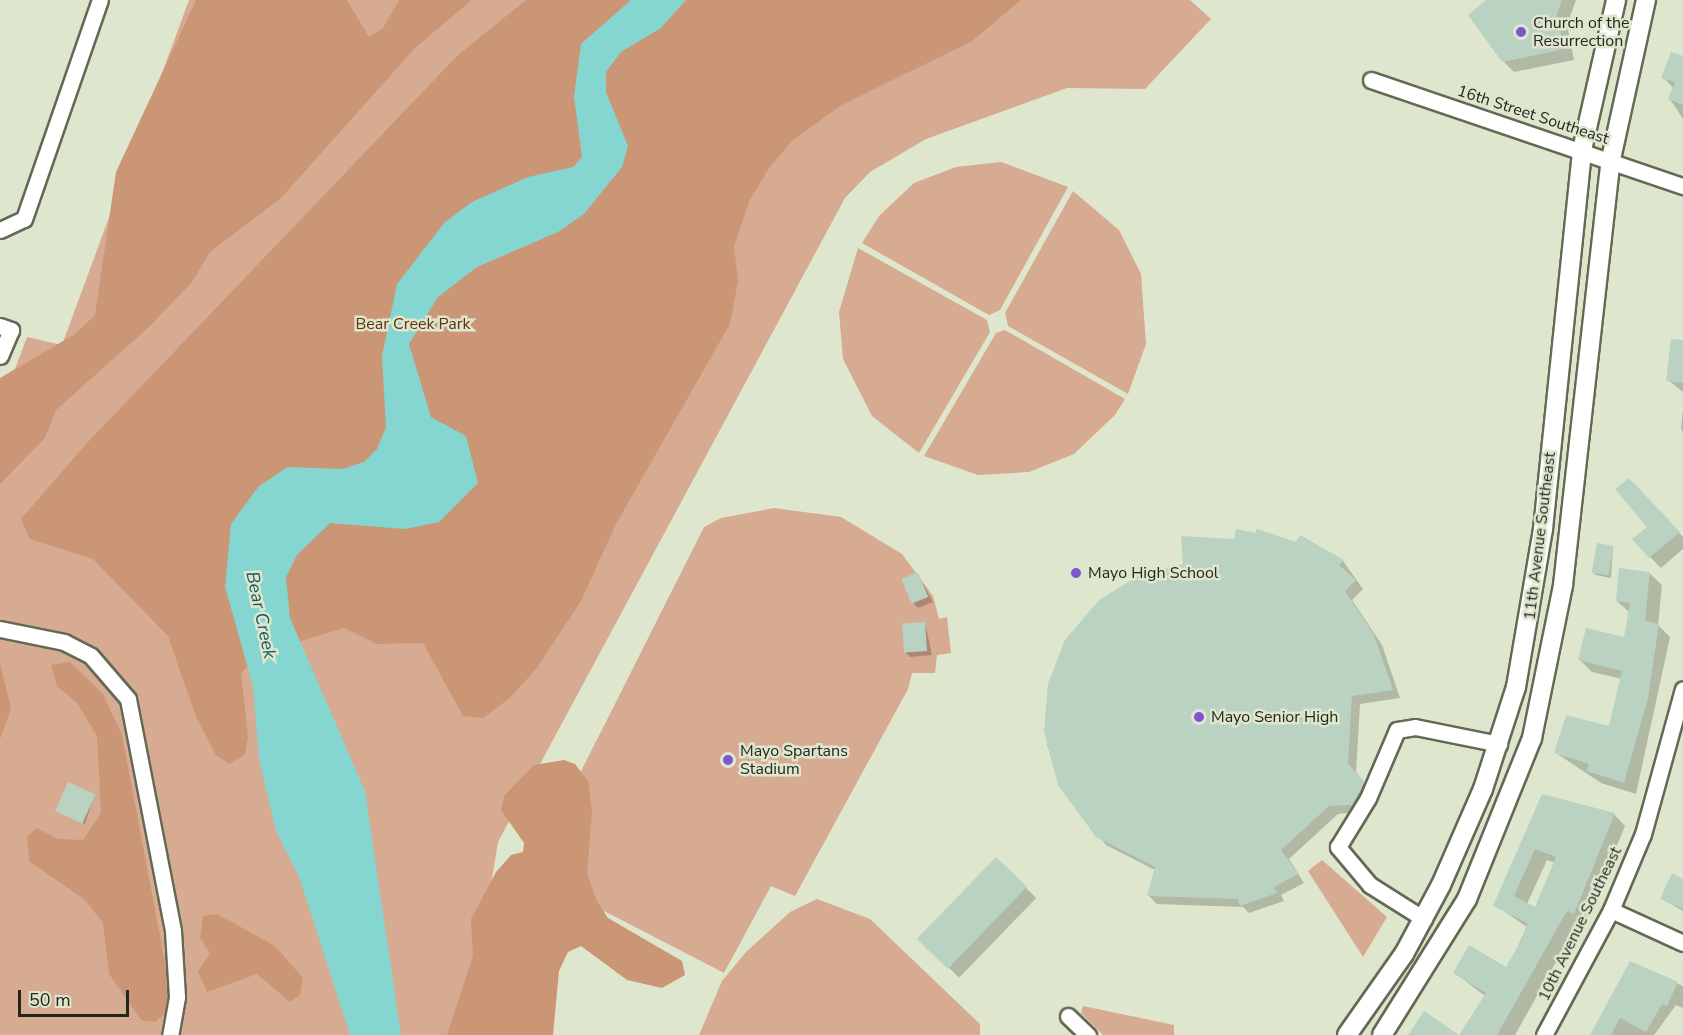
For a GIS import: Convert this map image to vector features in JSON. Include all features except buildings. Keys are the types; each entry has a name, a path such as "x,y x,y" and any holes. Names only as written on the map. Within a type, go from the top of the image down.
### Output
{"main road":[{"name":"11th Avenue Southeast","path":"1347,1035 1424,919 1499,744 1526,646 1537,574 1582,150 1616,0"},
{"name":"11th Avenue Southeast","path":"1382,1035 1467,899 1532,738 1567,555 1611,159 1646,0"}],"street":[{"path":"0,230 24,219 100,0"},
{"name":"16th Street Southeast","path":"1371,80 1611,159 1683,186"},
{"path":"0,326 11,330 0,356"},
{"path":"0,629 64,642 91,656 128,699 173,931 177,997 170,1035"},
{"name":"10th Avenue Southeast","path":"1544,1035 1611,910 1655,798 1683,689"},
{"path":"1424,919 1370,885 1338,847 1368,798 1397,730 1415,727 1499,744"},
{"path":"1611,910 1683,943"},
{"path":"1068,1016 1088,1035"}],"green space":[{"name":"Bear Creek Park","path":"189,0 1190,0 1211,19 1145,89 1067,88 926,139 870,172 845,198 498,842 466,1035 0,1035 0,409 27,337 62,345"},
{"path":"196,0 347,0 369,37 383,28 399,0 472,0 416,47 281,198 210,252 192,282 149,327 56,410 45,438 0,484 0,378 75,334 95,315 116,172"},
{"path":"526,0 1021,0 972,41 840,106 792,141 769,168 750,200 734,246 738,281 730,324 616,524 581,601 536,669 510,698 483,718 463,716 423,643 377,644 344,628 261,653 241,673 248,736 245,755 229,764 216,755 196,717 168,636 93,559 30,539 21,519 86,444 458,55"},
{"path":"1001,162 1068,187 1000,310 989,315 862,243 879,216 914,183 956,167"},
{"path":"1073,191 1119,230 1141,274 1146,344 1128,394 1008,326 1005,313"},
{"path":"858,248 987,320 990,332 919,453 872,416 843,359 839,312"},
{"path":"1005,330 1125,399 1115,415 1074,454 1029,472 978,475 924,456 996,333"},
{"name":"Mayo Spartans Stadium","path":"774,508 841,517 902,554 933,596 939,619 947,617 951,653 937,655 935,673 912,673 908,689 795,896 771,886 724,973 579,898 551,831 704,527 721,518"},
{"path":"70,662 103,694 122,735 171,994 167,1012 155,1022 141,1020 109,974 103,923 85,900 29,861 27,836 37,828 58,839 83,840 101,813 97,736 77,703 57,686 51,665"},
{"path":"0,663 11,709 0,739"},
{"path":"564,760 575,764 588,781 592,811 587,874 597,901 608,918 682,961 685,975 662,988 627,980 581,946 568,952 559,971 553,1035 447,1035 473,956 471,919 496,872 511,855 523,852 524,843 501,810 504,796 534,765"},
{"path":"1322,860 1387,917 1363,957 1308,871"},
{"path":"817,899 870,919 980,1024 980,1035 699,1035 722,981 746,952 790,912"},
{"path":"217,914 275,946 303,978 300,995 290,1002 257,974 207,992 198,972 210,953 200,938 203,916"},
{"path":"1083,1006 1174,1025 1174,1035 1103,1035 1081,1013"}],"water":[{"name":"Bear Creek","path":"631,0 686,0 661,28 621,52 606,72 606,92 628,146 622,167 584,214 558,232 477,267 438,297 409,344 431,417 466,436 478,483 439,522 405,529 330,523 297,555 286,577 290,618 365,791 401,1035 350,1035 300,879 276,831 259,759 253,686 225,587 231,524 259,486 288,467 343,469 364,462 377,449 386,427 382,356 397,284 445,222 472,202 528,177 573,167 582,157 574,97 581,44"}],"place":[{"name":"Church of the Resurrection","path":"1521,32"},
{"name":"Mayo High School","path":"1076,573"},
{"name":"Mayo Senior High","path":"1199,717"},
{"name":"Mayo Spartans Stadium","path":"728,760"}]}
